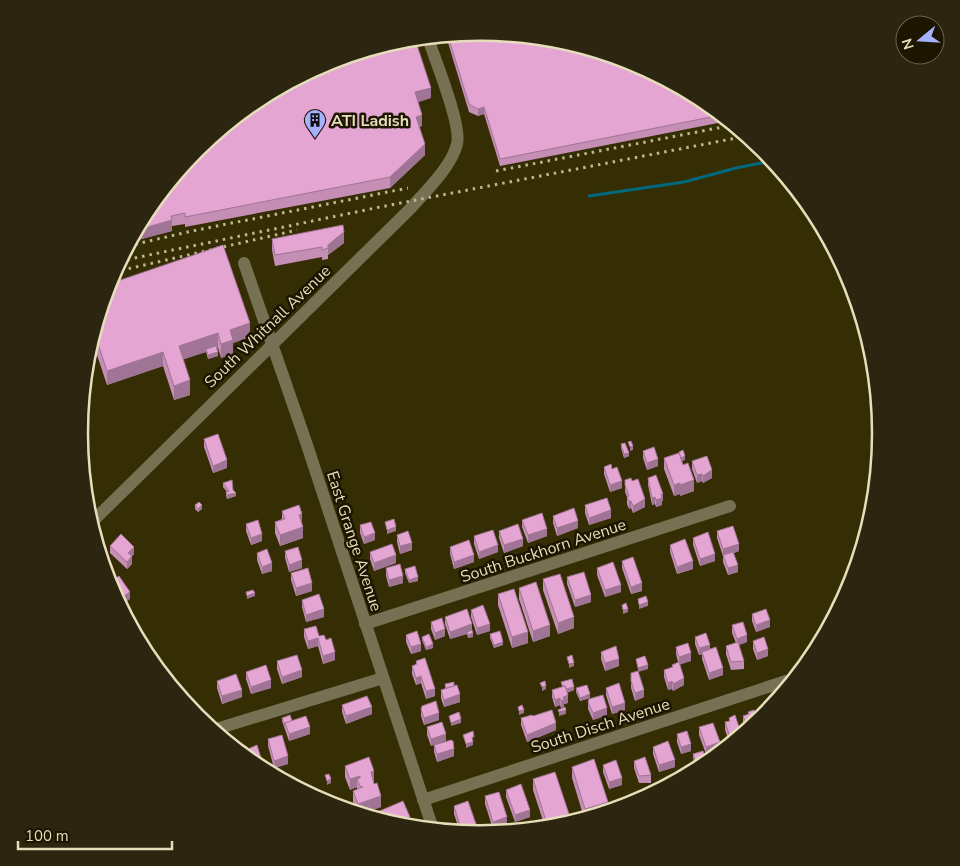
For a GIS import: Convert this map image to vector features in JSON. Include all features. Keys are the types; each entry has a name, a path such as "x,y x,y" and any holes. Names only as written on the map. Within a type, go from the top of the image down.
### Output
{"street":[{"name":"South Whitnall Avenue","path":"98,516 271,344 410,210 447,163 457,145 457,126 430,45"},
{"name":"East Grange Avenue","path":"244,263 306,442 430,821"},
{"name":"South Buckhorn Avenue","path":"365,624 730,506"},
{"path":"222,728 382,678"},
{"name":"South Disch Avenue","path":"423,800 782,682"}],"building":[{"path":"480,41 531,45 556,49 606,62 630,71 676,94 711,117 500,159 484,107 478,109 469,104 450,42"},
{"name":"ATI Ladish","path":"418,47 431,88 415,92 422,115 416,117 425,144 390,177 185,217 185,213 171,216 172,220 147,227 169,195 203,156 222,138 262,107 330,71 379,55"},
{"path":"343,225 344,232 328,245 328,248 322,250 322,247 275,255 272,239"},
{"path":"223,245 250,323 230,330 233,340 221,344 218,333 179,346 190,380 174,386 163,352 107,371 99,346 109,307 119,281"},
{"path":"216,346 218,352 208,355 206,349"},
{"path":"218,434 227,460 213,466 204,439"},
{"path":"631,441 633,446 630,447 628,442"},
{"path":"625,443 629,453 624,454 621,444"},
{"path":"654,447 658,459 647,463 643,451"},
{"path":"683,450 685,456 681,458 679,452"},
{"path":"679,453 683,465 688,463 694,480 674,485 664,458"},
{"path":"707,456 712,470 703,476 702,474 697,475 692,461"},
{"path":"611,464 612,469 617,467 622,481 610,485 604,467"},
{"path":"656,475 663,494 661,494 662,498 656,500 655,497 652,498 648,478"},
{"path":"631,478 632,481 638,479 645,499 633,506 627,497 629,496 625,485 625,480"},
{"path":"232,480 233,490 236,493 227,495 226,492 229,491 223,483"},
{"path":"607,498 611,510 589,518 585,505"},
{"path":"199,502 202,505 198,509 195,505"},
{"path":"299,505 302,514 299,515 303,527 280,535 275,522 285,519 282,511"},
{"path":"574,508 578,521 557,528 553,516"},
{"path":"542,513 547,529 528,535 522,520"},
{"path":"394,519 396,527 387,530 385,522"},
{"path":"258,520 262,534 251,538 246,524"},
{"path":"371,522 375,533 364,537 360,525"},
{"path":"518,524 523,539 504,545 499,531"},
{"path":"733,526 739,544 723,549 717,531"},
{"path":"493,530 498,545 479,552 474,536"},
{"path":"408,531 412,543 400,546 397,535"},
{"path":"708,532 715,554 700,559 693,538"},
{"path":"121,534 134,547 128,553 132,556 127,562 110,546"},
{"path":"685,539 693,561 677,567 670,545"},
{"path":"469,540 474,555 454,562 450,547"},
{"path":"392,544 396,555 374,563 370,552"},
{"path":"298,547 302,560 289,565 285,551"},
{"path":"267,549 272,563 262,567 257,553"},
{"path":"733,552 738,565 728,568 723,555"},
{"path":"633,557 642,583 631,587 622,561"},
{"path":"613,562 621,585 605,590 597,568"},
{"path":"400,564 403,576 389,580 386,568"},
{"path":"415,566 418,577 409,580 405,569"},
{"path":"308,568 312,583 296,588 291,573"},
{"path":"584,572 591,595 575,600 567,577"},
{"path":"560,574 574,617 558,623 543,579"},
{"path":"119,576 130,592 124,596 116,578"},
{"path":"536,582 550,625 533,631 519,588"},
{"path":"514,589 528,632 512,637 498,594"},
{"path":"253,590 255,593 247,596 246,592"},
{"path":"319,594 324,609 306,615 302,600"},
{"path":"646,596 648,602 639,605 638,599"},
{"path":"626,603 628,609 623,610 622,605"},
{"path":"483,605 490,624 477,628 471,610"},
{"path":"467,609 472,624 450,632 445,617"},
{"path":"766,609 770,620 756,625 752,614"},
{"path":"442,618 445,629 435,633 431,622"},
{"path":"743,622 747,635 737,639 732,625"},
{"path":"316,626 319,636 324,635 326,640 331,638 335,652 323,656 318,638 308,641 304,629"},
{"path":"472,630 473,633 468,635 467,632"},
{"path":"417,631 421,644 411,647 406,635"},
{"path":"500,631 503,642 494,645 490,634"},
{"path":"706,633 710,645 699,648 695,637"},
{"path":"429,634 433,644 426,647 422,637"},
{"path":"764,637 768,649 757,653 753,641"},
{"path":"738,642 744,661 731,662 726,646"},
{"path":"688,643 691,653 679,657 676,647"},
{"path":"616,646 619,659 605,663 601,652"},
{"path":"716,647 723,668 709,673 702,652"},
{"path":"297,655 302,670 282,677 277,661"},
{"path":"572,655 574,663 569,664 567,657"},
{"path":"645,656 648,665 638,668 636,659"},
{"path":"425,658 435,689 426,691 421,676 416,678 412,666 417,664 416,661"},
{"path":"679,662 684,678 673,684 672,681 668,683 664,670 673,667 672,665"},
{"path":"266,665 271,680 251,687 246,672"},
{"path":"638,671 644,690 635,693 631,681 631,673"},
{"path":"236,674 242,690 222,696 217,681"},
{"path":"572,679 574,687 566,689 561,682"},
{"path":"545,681 546,686 542,687 540,683"},
{"path":"454,682 454,686 446,688 445,684"},
{"path":"619,683 625,703 612,707 606,688"},
{"path":"457,685 460,694 444,700 441,690"},
{"path":"587,685 590,694 580,698 576,688"},
{"path":"565,686 568,695 563,697 564,700 561,701 560,698 555,700 552,690"},
{"path":"603,695 607,708 593,713 588,702 589,699"},
{"path":"367,696 372,707 346,716 342,705"},
{"path":"436,701 439,713 424,718 422,706"},
{"path":"522,705 524,710 519,711 518,707"},
{"path":"565,707 566,710 559,712 558,710"},
{"path":"552,710 556,723 527,735 521,718"},
{"path":"754,710 755,712 745,721 743,716 749,714 748,712"},
{"path":"459,712 461,719 451,723 449,716"},
{"path":"290,715 292,721 285,723 285,726 282,718"},
{"path":"735,715 739,727 729,735 725,722 730,721 729,718"},
{"path":"306,716 310,727 289,734 285,723"},
{"path":"442,722 446,734 431,739 427,727"},
{"path":"713,723 720,742 706,747 699,727"},
{"path":"473,731 473,742 466,744 463,735"},
{"path":"687,731 691,744 681,747 677,734"},
{"path":"282,735 288,756 274,761 268,739"},
{"path":"453,741 454,749 437,754 434,745"},
{"path":"668,741 675,760 659,765 653,747"},
{"path":"257,745 261,758 261,758 248,749"},
{"path":"703,751 704,754 695,761 693,754"},
{"path":"369,757 374,771 371,772 374,784 377,783 381,796 358,804 353,791 363,787 360,786 357,779 360,776 350,779 345,766"},
{"path":"645,757 651,775 639,776 634,761"},
{"path":"594,759 608,802 585,809 572,767"},
{"path":"616,760 622,778 609,782 603,765"},
{"path":"555,772 569,814 545,819 533,779"},
{"path":"329,774 331,779 327,781 325,775"},
{"path":"521,784 530,810 515,815 506,790"},
{"path":"499,792 507,817 493,822 485,796"},
{"path":"403,801 410,817 404,817 379,811"},
{"path":"468,801 476,825 460,824 454,806"}],"waterway":[{"path":"589,196 684,182 763,163"}],"railway":[{"path":"496,171 724,127"},
{"path":"130,259 380,207 738,138"},
{"path":"137,244 192,231 408,188"},
{"path":"124,270 297,230"}],"place":[{"name":"ATI Ladish","path":"315,139"}]}
